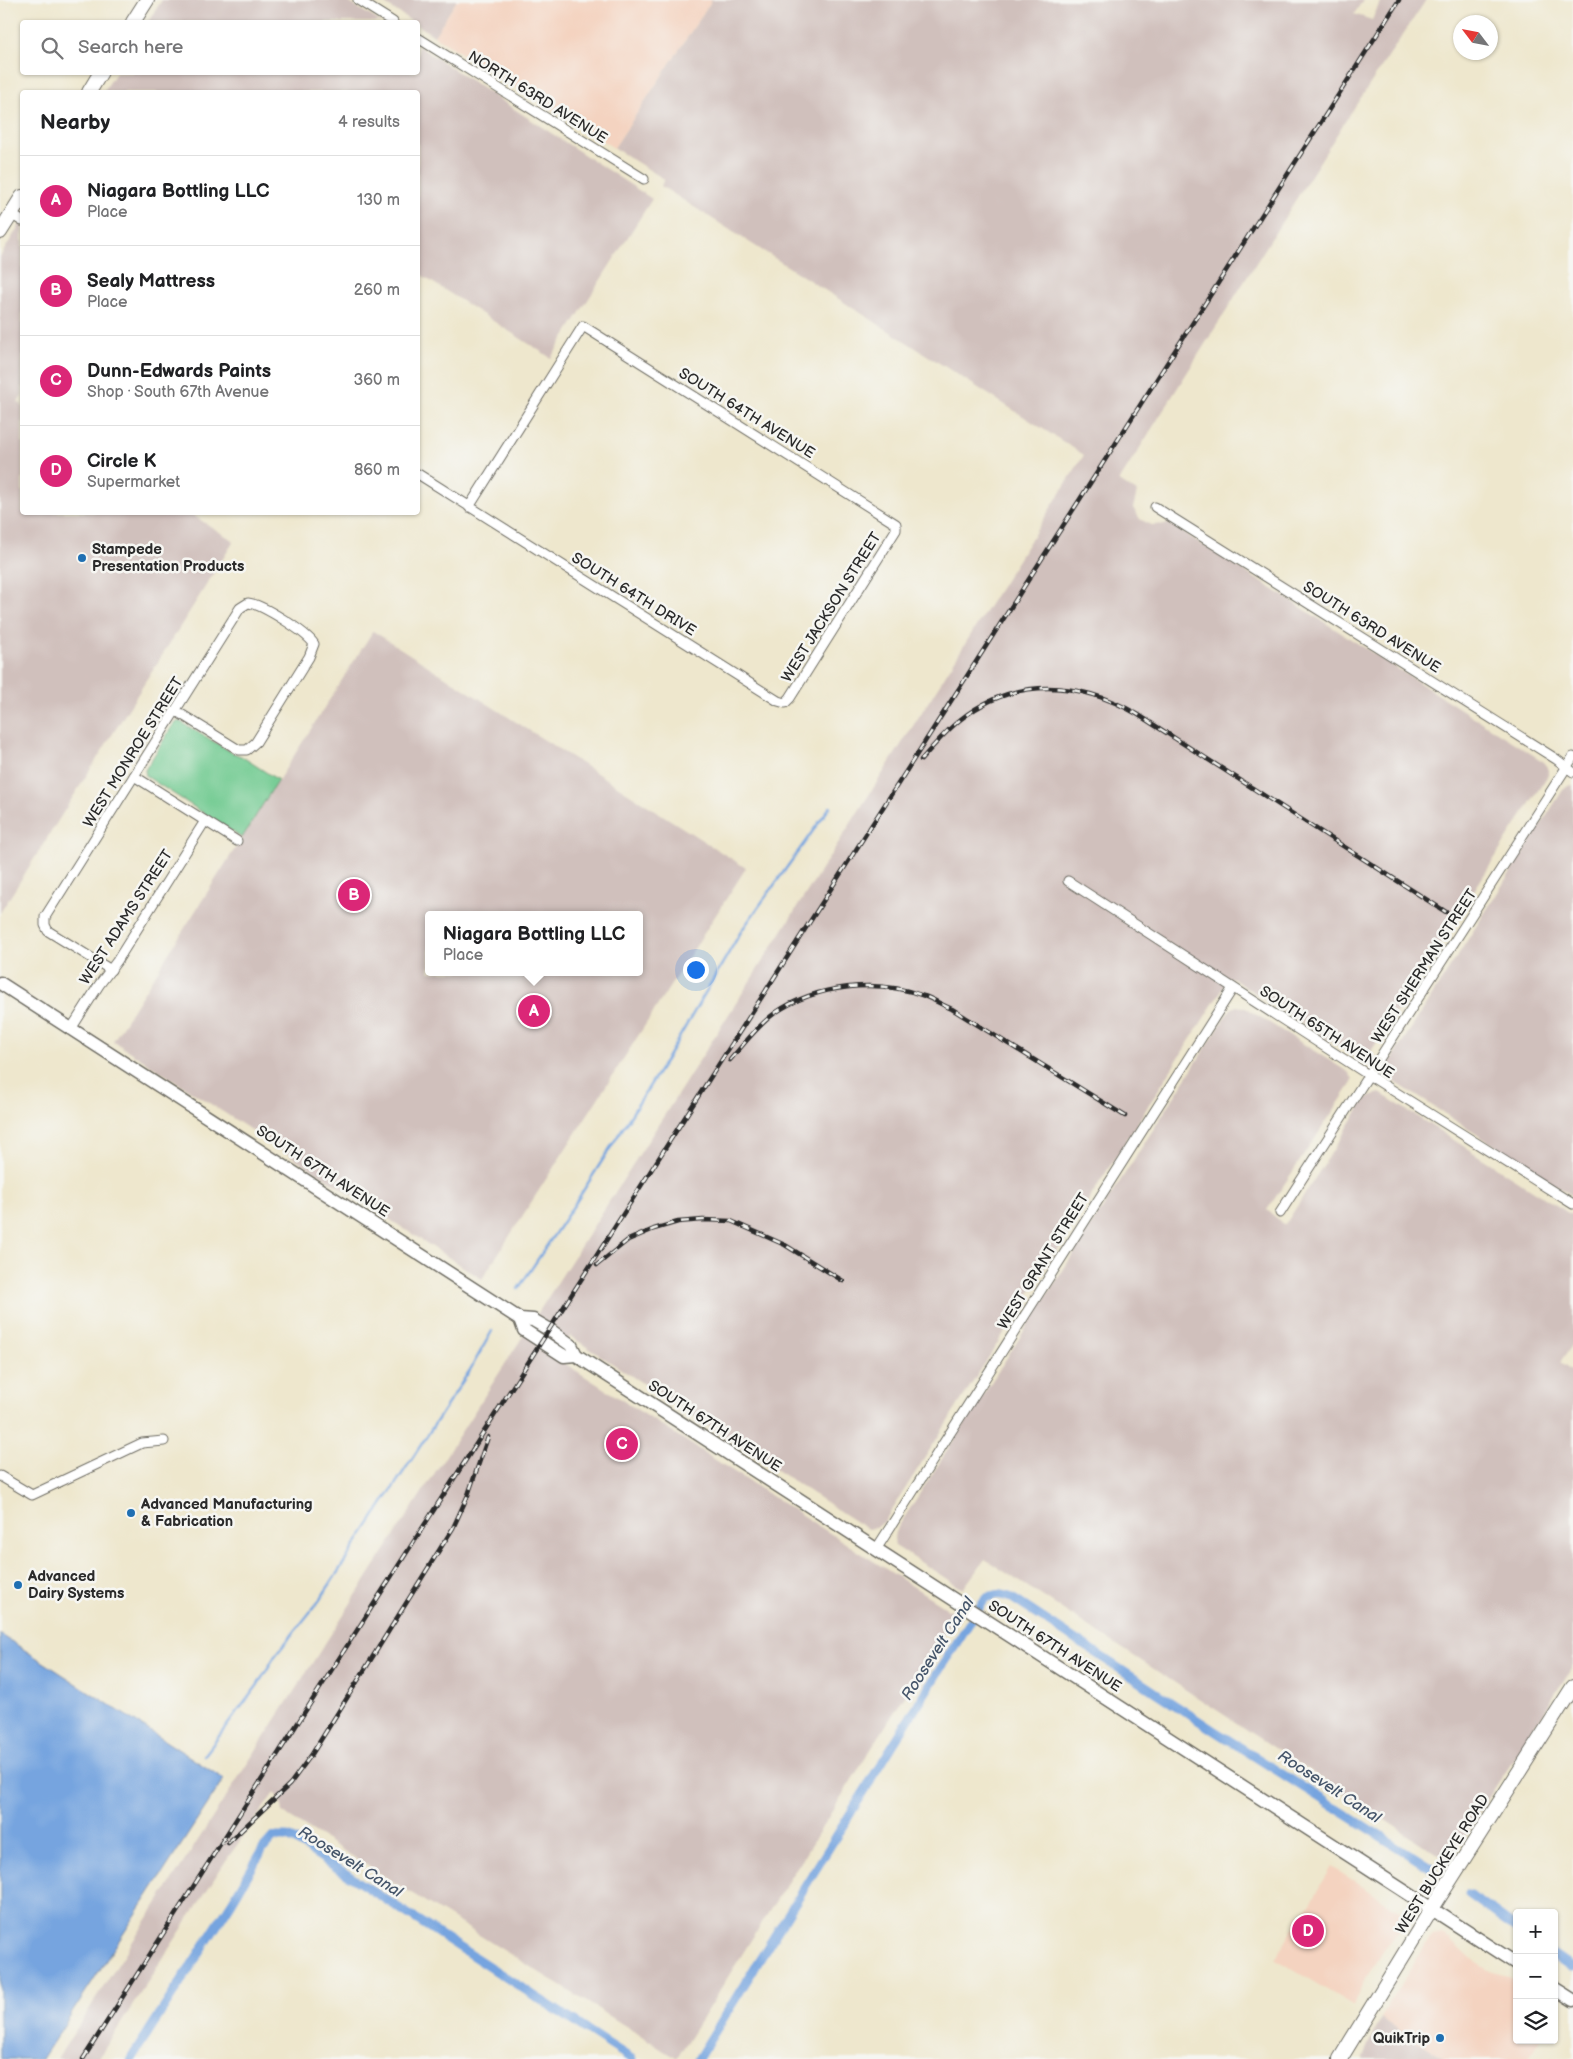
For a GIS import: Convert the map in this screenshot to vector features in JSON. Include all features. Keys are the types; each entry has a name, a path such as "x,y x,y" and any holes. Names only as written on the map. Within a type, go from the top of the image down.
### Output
{"main road":[{"path":"134,20 147,0"},
{"path":"90,90 99,75"},
{"path":"0,232 17,218 20,205"},
{"name":"SOUTH 67TH AVENUE","path":"0,983 520,1319 524,1330 564,1356 576,1355 877,1548 1431,1910 1513,1961"},
{"name":"WEST BUCKEYE ROAD","path":"1340,2059 1431,1910 1573,1687"},
{"path":"1558,1991 1573,2000"}],"street":[{"path":"358,0 390,20"},
{"name":"NORTH 63RD AVENUE","path":"420,39 644,179"},
{"name":"SOUTH 64TH AVENUE","path":"469,507 583,326 896,524"},
{"name":"SOUTH 64TH DRIVE","path":"420,475 778,701 785,703"},
{"name":"SOUTH 63RD AVENUE","path":"1155,507 1570,770"},
{"name":"WEST JACKSON STREET","path":"785,703 891,539 896,530 896,524"},
{"name":"WEST MONROE STREET","path":"110,970 48,931 45,925 45,917 240,608 248,603 259,606 304,634 314,644 310,657 256,742 247,750 239,750 176,710"},
{"name":"WEST SHERMAN STREET","path":"1280,1213 1570,770 1573,757"},
{"path":"134,776 237,841"},
{"name":"WEST ADAMS STREET","path":"71,1029 205,821"},
{"name":"SOUTH 65TH AVENUE","path":"1068,882 1573,1204"},
{"name":"WEST GRANT STREET","path":"877,1548 1233,988"},
{"path":"0,1476 32,1495 142,1443 164,1441"}],"shaded area":[{"path":"162,0 345,0 378,20 149,20"},
{"path":"379,0 457,0 434,36 420,26 420,20 410,20"},
{"path":"457,0 712,0 614,148 434,36"},
{"path":"712,0 1363,0 1354,14 1372,20 1381,0 1426,0 1344,123 1119,481 1137,492 1133,508 1140,519 1151,525 1170,524 1544,762 1548,767 1548,775 1368,1056 1355,1057 1230,977 884,1522 876,1527 868,1529 864,1527 570,1336 558,1359 956,1614 677,2058 289,1817 283,1812 281,1801 274,1793 227,1859 98,2059 57,2059 545,1302 1084,455 661,186 664,179 614,148"},
{"path":"420,47 652,199 551,358 420,274 420,90 104,90 115,75 420,75"},
{"path":"20,224 20,399 18,402 20,404 20,515 192,515 234,541 0,913 0,257"},
{"path":"373,631 746,868 482,1279 113,1041"},
{"path":"1573,785 1573,1196 1392,1080 1386,1068 1563,790"},
{"path":"1236,1006 1244,1007 1348,1072 1353,1079 1267,1210 1285,1225 1367,1097 1380,1093 1573,1216 1573,1344 1560,1363 1573,1372 1573,1666 1448,1861 985,1559 963,1589 895,1546 895,1532 1226,1016"},
{"path":"1332,1867 1399,1910 1404,1917 1405,1923 1384,1949 1363,1983 1354,2006 1275,1959"},
{"path":"1442,1935 1469,1958 1491,1971 1513,1980 1513,2044 1537,2044 1528,2059 1444,2059 1381,2018 1432,1937"},
{"path":"1381,2018 1444,2059 1363,2059"}],"green space":[{"path":"179,721 241,756 278,780 242,838 146,776 145,770 173,725"}],"water":[{"path":"0,1634 224,1779 42,2059 0,2059"}],"waterway":[{"path":"518,1289 666,1060 742,930 830,807"},
{"path":"204,1756 257,1686 275,1656 319,1601 470,1370 492,1331"},
{"name":"Roosevelt Canal","path":"698,2059 950,1653 985,1599 995,1595 1012,1598 1213,1730 1432,1869"},
{"name":"Roosevelt Canal","path":"131,2059 232,1902 263,1849 274,1837 287,1837 294,1840 632,2059"},
{"name":"Roosevelt Canal","path":"1469,1894 1513,1926"},
{"name":"Roosevelt Canal","path":"1558,1958 1573,1968"}],"railway":[{"path":"83,2059 1399,0"},
{"path":"921,760 961,719 982,705 1004,695 1048,688 1071,690 1093,695 1137,714 1446,912"},
{"path":"730,1060 763,1023 791,1003 809,996 847,987 887,987 906,990 924,996 952,1009 1125,1116"},
{"path":"597,1265 628,1240 654,1229 678,1222 703,1220 731,1221 785,1245 843,1281"},
{"path":"228,1843 290,1784 312,1754 453,1528 468,1495 488,1437"}],"place":[{"name":"Stampede Presentation Products","path":"82,558"},
{"name":"Sealy Mattress","path":"354,895"},
{"name":"Niagara Bottling LLC","path":"534,1011"},
{"name":"Dunn-Edwards Paints","path":"622,1444"},
{"name":"Advanced Manufacturing & Fabrication","path":"131,1513"},
{"name":"Advanced Dairy Systems","path":"18,1585"},
{"name":"Circle K","path":"1308,1931"},
{"name":"QuikTrip","path":"1440,2038"}]}
